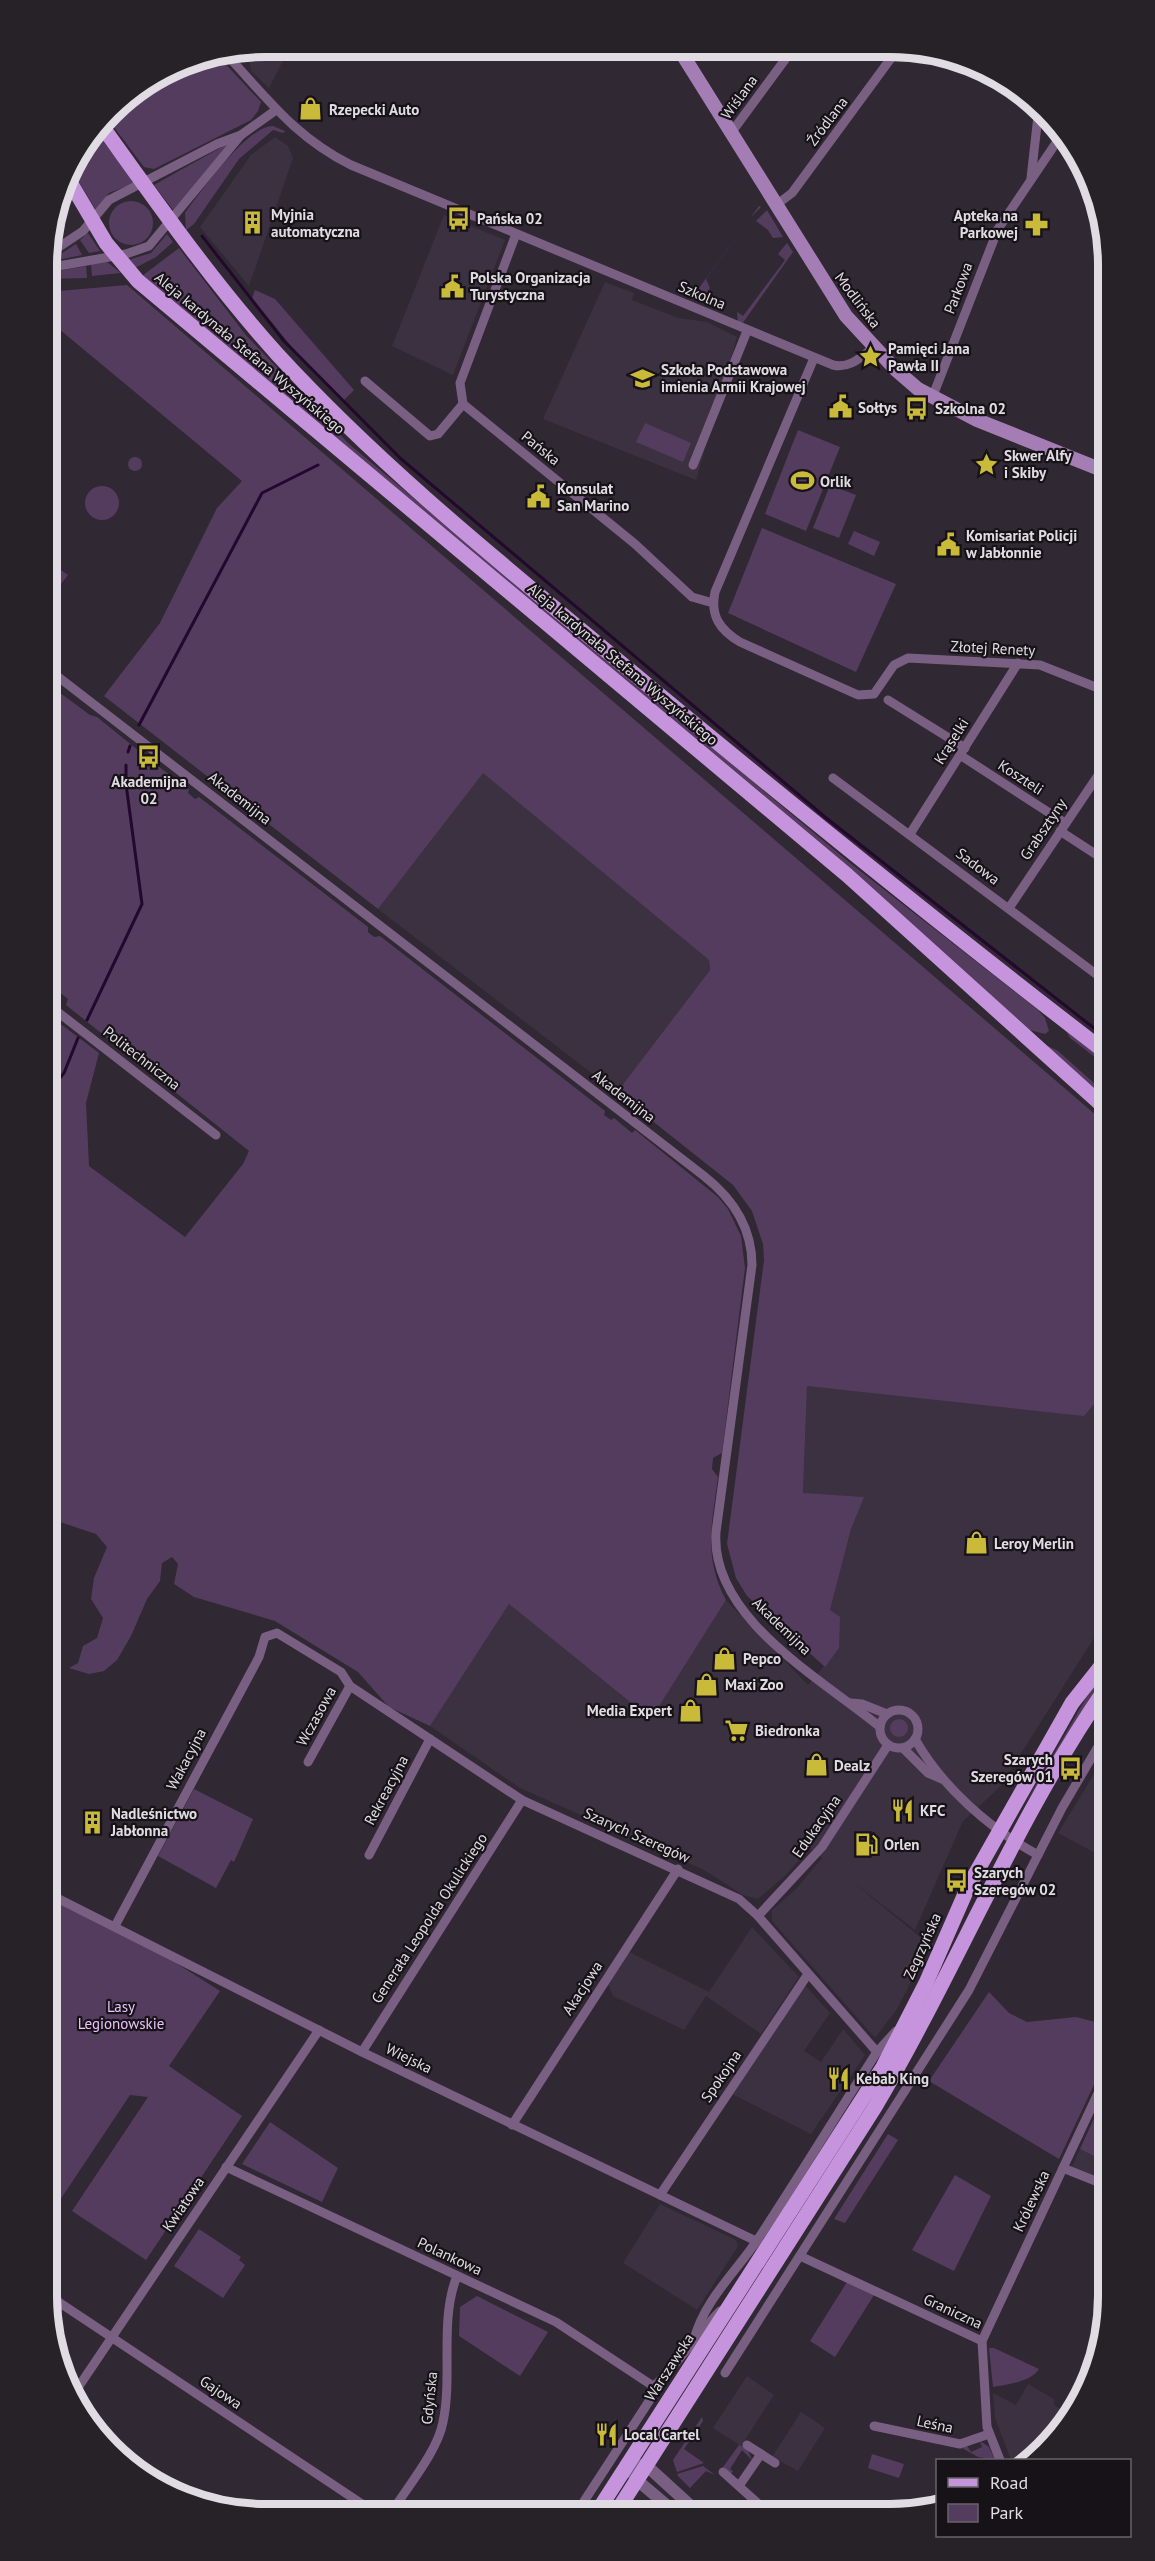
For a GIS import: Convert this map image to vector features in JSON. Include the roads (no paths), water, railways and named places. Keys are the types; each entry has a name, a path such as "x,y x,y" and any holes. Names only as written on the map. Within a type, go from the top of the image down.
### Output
{"main road":[{"name":"Modlińska","path":"684,57 846,316 905,378 932,398 976,420 1098,469"},
{"path":"106,132 170,223"},
{"path":"73,187 114,255"},
{"name":"Aleja kardynała Stefana Wyszyńskiego","path":"170,223 257,330 315,394 481,546 864,864 1098,1046"},
{"name":"Aleja kardynała Stefana Wyszyńskiego","path":"114,255 148,290 847,875 1098,1102"},
{"name":"Zegrzyńska","path":"770,2246 862,2101 910,2016 968,1887 999,1830 1072,1703 1098,1670"},
{"path":"622,2504 647,2466 770,2246 899,2067 1013,1841 1098,1700"},
{"name":"Warszawska","path":"602,2504 770,2246"}],"street":[{"name":"Wiślana","path":"731,133 787,57"},
{"name":"Źródlana","path":"776,205 792,193 892,57"},
{"name":"Szkolna","path":"231,60 276,110 304,137 334,156 814,358 842,367 874,347"},
{"path":"58,247 93,222 109,200 217,144 241,135 276,110"},
{"path":"1031,178 1038,119"},
{"path":"57,266 140,251 149,246 241,135"},
{"name":"Parkowa","path":"932,398 998,229 1057,141"},
{"path":"366,381 427,435 438,434 463,404 459,396 462,378 516,234"},
{"path":"693,465 747,331"},
{"path":"713,603 715,592 814,358"},
{"name":"Pańska","path":"463,404 635,544 692,597 713,603"},
{"name":"Złotej Renety","path":"713,603 719,624 732,637 858,695 874,693 894,665 902,659 913,658 1043,666 1098,688"},
{"name":"Krąselki","path":"910,834 1018,663"},
{"name":"Akademijna","path":"57,676 704,1176 729,1198 745,1227 752,1265 716,1532 718,1564 728,1590 758,1627 819,1682 851,1703 858,1712 880,1727"},
{"name":"Koszteli","path":"888,700 962,752 1098,855"},
{"name":"Grabsztyny","path":"1009,908 1098,775"},
{"name":"Sadowa","path":"833,778 1098,975"},
{"name":"Politechniczna","path":"57,1011 216,1135"},
{"name":"Szarych Szeregów","path":"265,1637 277,1633 341,1671 350,1686 522,1800 678,1869 739,1899 758,1916 877,2052"},
{"name":"Wakacyjna","path":"115,1926 259,1657 265,1637"},
{"name":"Wczasowa","path":"308,1762 350,1686"},
{"name":"Akademijna","path":"851,1703 862,1704 887,1714"},
{"path":"903,1748 915,1739 918,1728 912,1716 900,1710 887,1714 880,1727 882,1739 888,1745 903,1748 928,1773 945,1780"},
{"name":"Rekreacyjna","path":"369,1855 430,1739"},
{"path":"915,1739 945,1780 999,1830 1038,1855"},
{"name":"Edukacyjna","path":"758,1916 822,1847 888,1745"},
{"path":"725,2373 969,1990 1038,1855 1098,1747"},
{"name":"Generała Leopolda Okulickiego","path":"362,2052 522,1800"},
{"name":"Akacjowa","path":"512,2125 678,1869"},
{"name":"Wiejska","path":"57,1898 362,2052 770,2246"},
{"name":"Spokojna","path":"660,2195 808,1974"},
{"path":"694,2339 699,2321 720,2288 770,2246 877,2052 910,2016"},
{"name":"Kwiatowa","path":"79,2387 319,2030"},
{"name":"Królewska","path":"982,2341 1098,2093"},
{"name":"Polankowa","path":"226,2167 576,2333 653,2386"},
{"path":"1063,2168 1098,2182"},
{"name":"Graniczna","path":"800,2256 982,2341 985,2408 989,2434 1000,2459"},
{"name":"Gdyńska","path":"397,2504 437,2441 443,2423 449,2315 452,2288 457,2276"},
{"path":"582,2504 653,2395 653,2386 660,2382 718,2313 736,2298"},
{"name":"Gajowa","path":"57,2301 362,2504"},
{"name":"Leśna","path":"874,2426 960,2444 989,2434"},
{"path":"747,2445 775,2463"},
{"path":"739,2486 761,2454"},
{"path":"627,2465 647,2466 689,2504"},
{"path":"627,2465 638,2480 665,2504"},
{"path":"723,2472 759,2504"}],"waterway":[{"path":"202,236 284,341 400,458 825,817 1098,1031"},
{"path":"139,725 262,493 318,465"},
{"path":"128,752 130,746"},
{"path":"87,1020 142,904 126,784 126,765"},
{"path":"57,1082 64,1073 78,1038"}],"place":[{"name":"Rzepecki Auto","path":"311,109"},
{"name":"Pańska 02","path":"459,218"},
{"name":"Myjnia automatyczna","path":"253,223"},
{"name":"Apteka na Parkowej","path":"1036,224"},
{"name":"Polska Organizacja Turystyczna","path":"452,286"},
{"name":"Pamięci Jana Pawła II","path":"870,357"},
{"name":"Szkoła Podstawowa imienia Armii Krajowej","path":"643,378"},
{"name":"Sołtys","path":"840,407"},
{"name":"Szkolna 02","path":"917,408"},
{"name":"Skwer Alfy i Skiby","path":"986,464"},
{"name":"Orlik","path":"802,481"},
{"name":"Konsulat San Marino","path":"539,497"},
{"name":"Komisariat Policji w Jabłonnie","path":"948,544"},
{"name":"Akademijna 02","path":"149,757"},
{"name":"Leroy Merlin","path":"976,1543"},
{"name":"Pepco","path":"725,1658"},
{"name":"Maxi Zoo","path":"707,1684"},
{"name":"Media Expert","path":"690,1710"},
{"name":"Biedronka","path":"737,1730"},
{"name":"Dealz","path":"816,1765"},
{"name":"Szarych Szeregów 01","path":"1071,1768"},
{"name":"KFC","path":"902,1810"},
{"name":"Nadleśnictwo Jabłonna","path":"93,1822"},
{"name":"Orlen","path":"866,1844"},
{"name":"Szarych Szeregów 02","path":"956,1881"},
{"name":"Kebab King","path":"838,2078"},
{"name":"Local Cartel","path":"606,2434"}],"park label":[{"name":"Lasy Legionowskie","path":"121,2014"}]}
